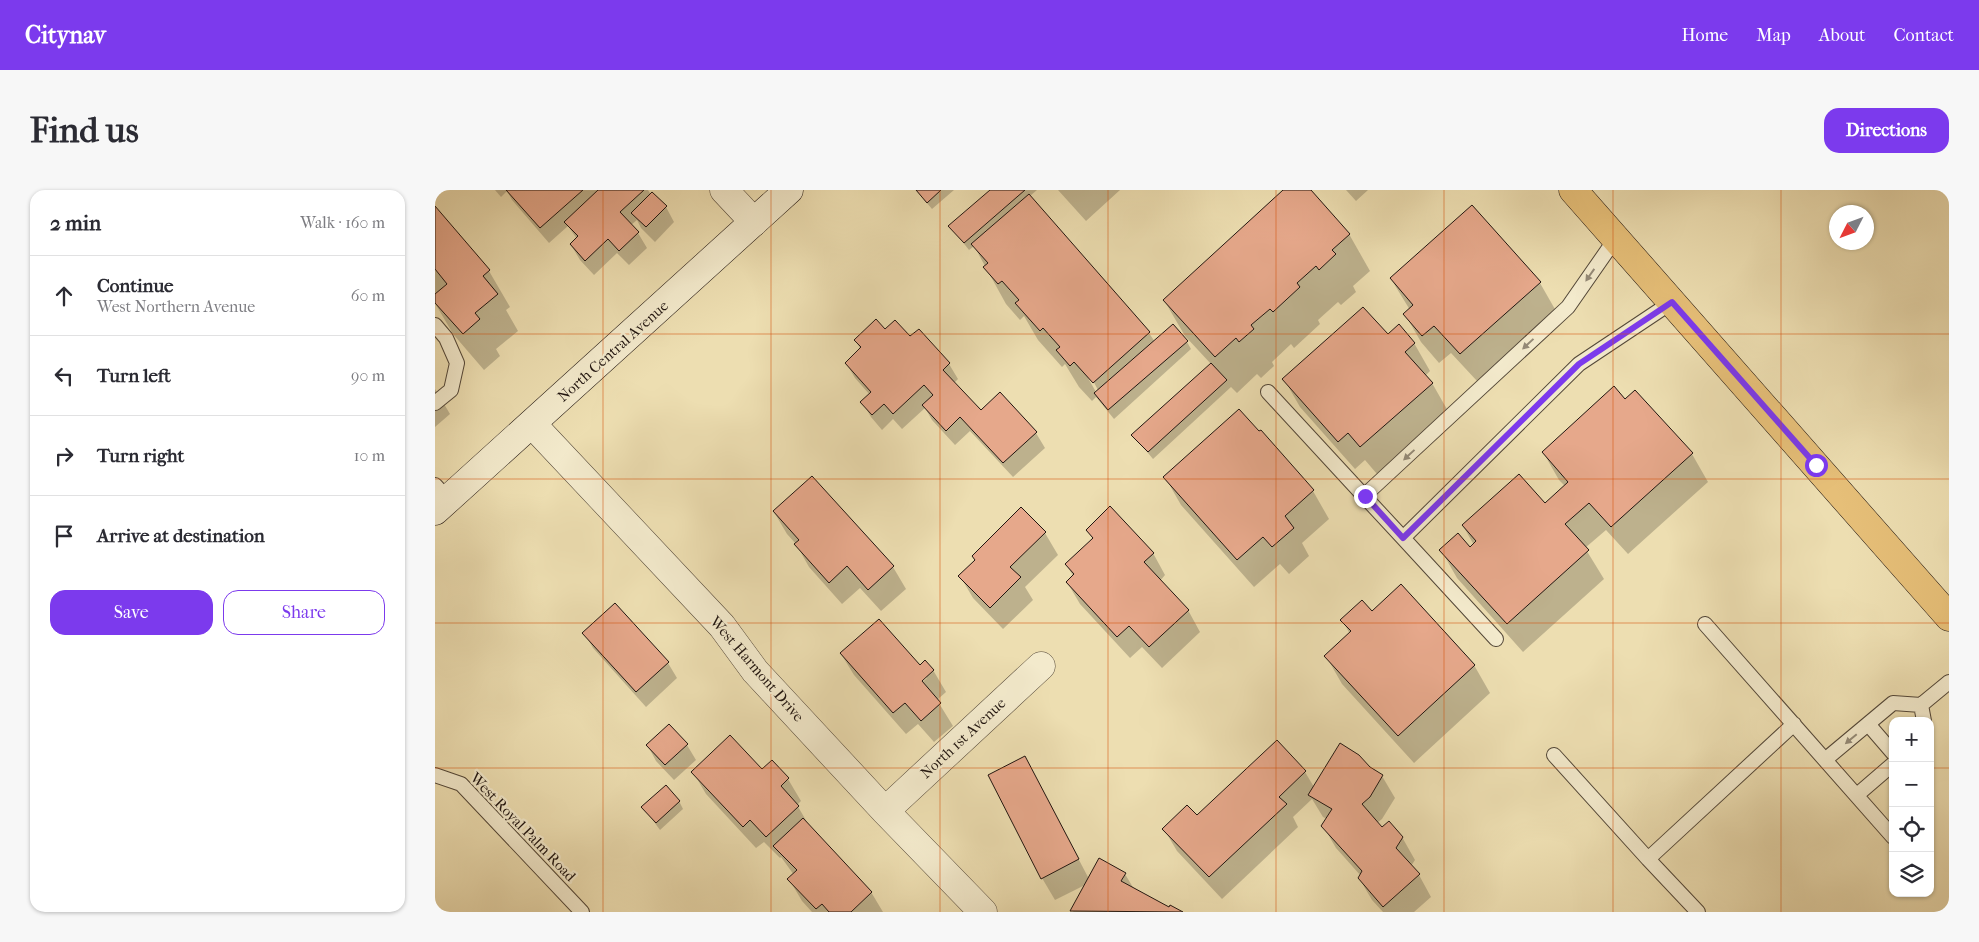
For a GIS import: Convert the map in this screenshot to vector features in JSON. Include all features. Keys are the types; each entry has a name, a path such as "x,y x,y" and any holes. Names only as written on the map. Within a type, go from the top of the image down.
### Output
{"main road":[{"path":"1573,190 1949,617"}],"street":[{"path":"724,190 754,222"},
{"name":"North Central Avenue","path":"439,498 532,424 789,190"},
{"name":"West Harmont Drive","path":"532,424 716,620 755,670 885,811 983,912"},
{"name":"North 1st Avenue","path":"885,811 1041,666"}],"lane":[{"path":"1365,496 1569,307 1616,238"},
{"path":"1403,538 1579,364 1672,302"},
{"path":"435,325 446,338 457,363 451,390 435,403"},
{"path":"1268,392 1496,639"},
{"path":"1705,624 1889,832"},
{"path":"1826,759 1893,703 1921,705 1949,682"},
{"path":"1921,705 1923,717"},
{"path":"1648,859 1794,724"},
{"path":"1868,724 1889,748"},
{"path":"1554,755 1698,912"},
{"path":"1857,795 1889,767"},
{"name":"West Royal Palm Road","path":"435,775 461,784 582,912"}],"building":[{"path":"506,190 583,190 540,228"},
{"path":"598,190 644,190 620,212 639,232 619,251 608,239 585,261 570,244 578,236 564,222"},
{"path":"916,190 941,190 927,203"},
{"path":"990,190 1025,190 964,243 948,226"},
{"path":"1283,190 1311,190 1350,234 1332,250 1336,254 1319,270 1316,266 1297,283 1300,287 1273,312 1270,309 1251,325 1254,329 1239,342 1236,338 1215,357 1163,300"},
{"path":"652,192 667,206 646,227 631,213"},
{"path":"1029,194 1150,332 1093,383 1074,362 1070,366 1056,350 1060,347 1043,328 1040,331 1015,303 1019,300 1002,281 998,284 983,267 988,263 971,244"},
{"path":"1472,205 1541,282 1460,354 1434,326 1422,336 1403,314 1413,305 1390,278"},
{"path":"435,206 490,270 483,276 498,294 475,313 480,319 463,334 435,303 435,294 447,284 435,269"},
{"path":"1363,307 1388,334 1399,324 1415,343 1405,352 1433,383 1360,447 1348,433 1338,442 1282,379"},
{"path":"876,319 885,329 895,320 910,336 919,329 950,363 943,370 981,410 1000,392 1037,432 1003,463 960,417 946,431 922,405 933,395 924,385 893,414 884,404 872,415 860,402 871,392 845,363 861,347 854,340"},
{"path":"1173,324 1188,341 1108,410 1094,393"},
{"path":"1211,363 1227,380 1148,452 1131,435"},
{"path":"1614,386 1625,399 1635,390 1693,453 1611,527 1589,503 1565,524 1589,550 1507,624 1439,550 1458,533 1470,547 1476,541 1462,525 1519,474 1545,503 1568,482 1542,452"},
{"path":"1239,409 1259,431 1261,430 1314,490 1285,516 1294,528 1272,547 1263,537 1237,560 1163,477"},
{"path":"812,476 894,566 868,590 847,566 829,583 794,544 799,540 773,511"},
{"path":"1110,506 1154,553 1144,562 1189,610 1149,647 1129,626 1117,637 1066,582 1074,574 1065,564 1093,538 1086,530"},
{"path":"1021,507 1046,532 1010,567 1021,577 990,608 958,576 975,560 972,556"},
{"path":"1401,584 1475,665 1398,736 1324,656 1351,631 1340,620 1362,600 1372,611"},
{"path":"615,603 669,662 636,692 582,633"},
{"path":"879,619 920,665 925,660 934,670 922,681 941,703 921,721 905,703 893,713 840,653"},
{"path":"669,724 688,744 665,765 646,745"},
{"path":"730,735 762,769 772,760 789,778 781,786 799,806 766,837 750,820 743,827 691,772"},
{"path":"1277,740 1306,771 1279,797 1287,804 1209,877 1162,829 1187,805 1197,815"},
{"path":"1340,743 1359,755 1370,767 1383,775 1370,797 1362,804 1382,827 1389,821 1403,837 1396,848 1420,874 1383,907 1358,878 1362,871 1321,826 1332,809 1308,795"},
{"path":"1025,756 1079,859 1041,879 988,775"},
{"path":"666,785 680,801 656,823 641,807"},
{"path":"803,818 872,892 851,912 829,912 822,904 816,909 787,879 797,870 773,846"},
{"path":"1099,858 1126,873 1121,881 1169,907 1170,905 1183,912 1070,911"}],"route":[{"path":"1365,496 1403,538 1579,364 1672,302 1816,465"}]}
